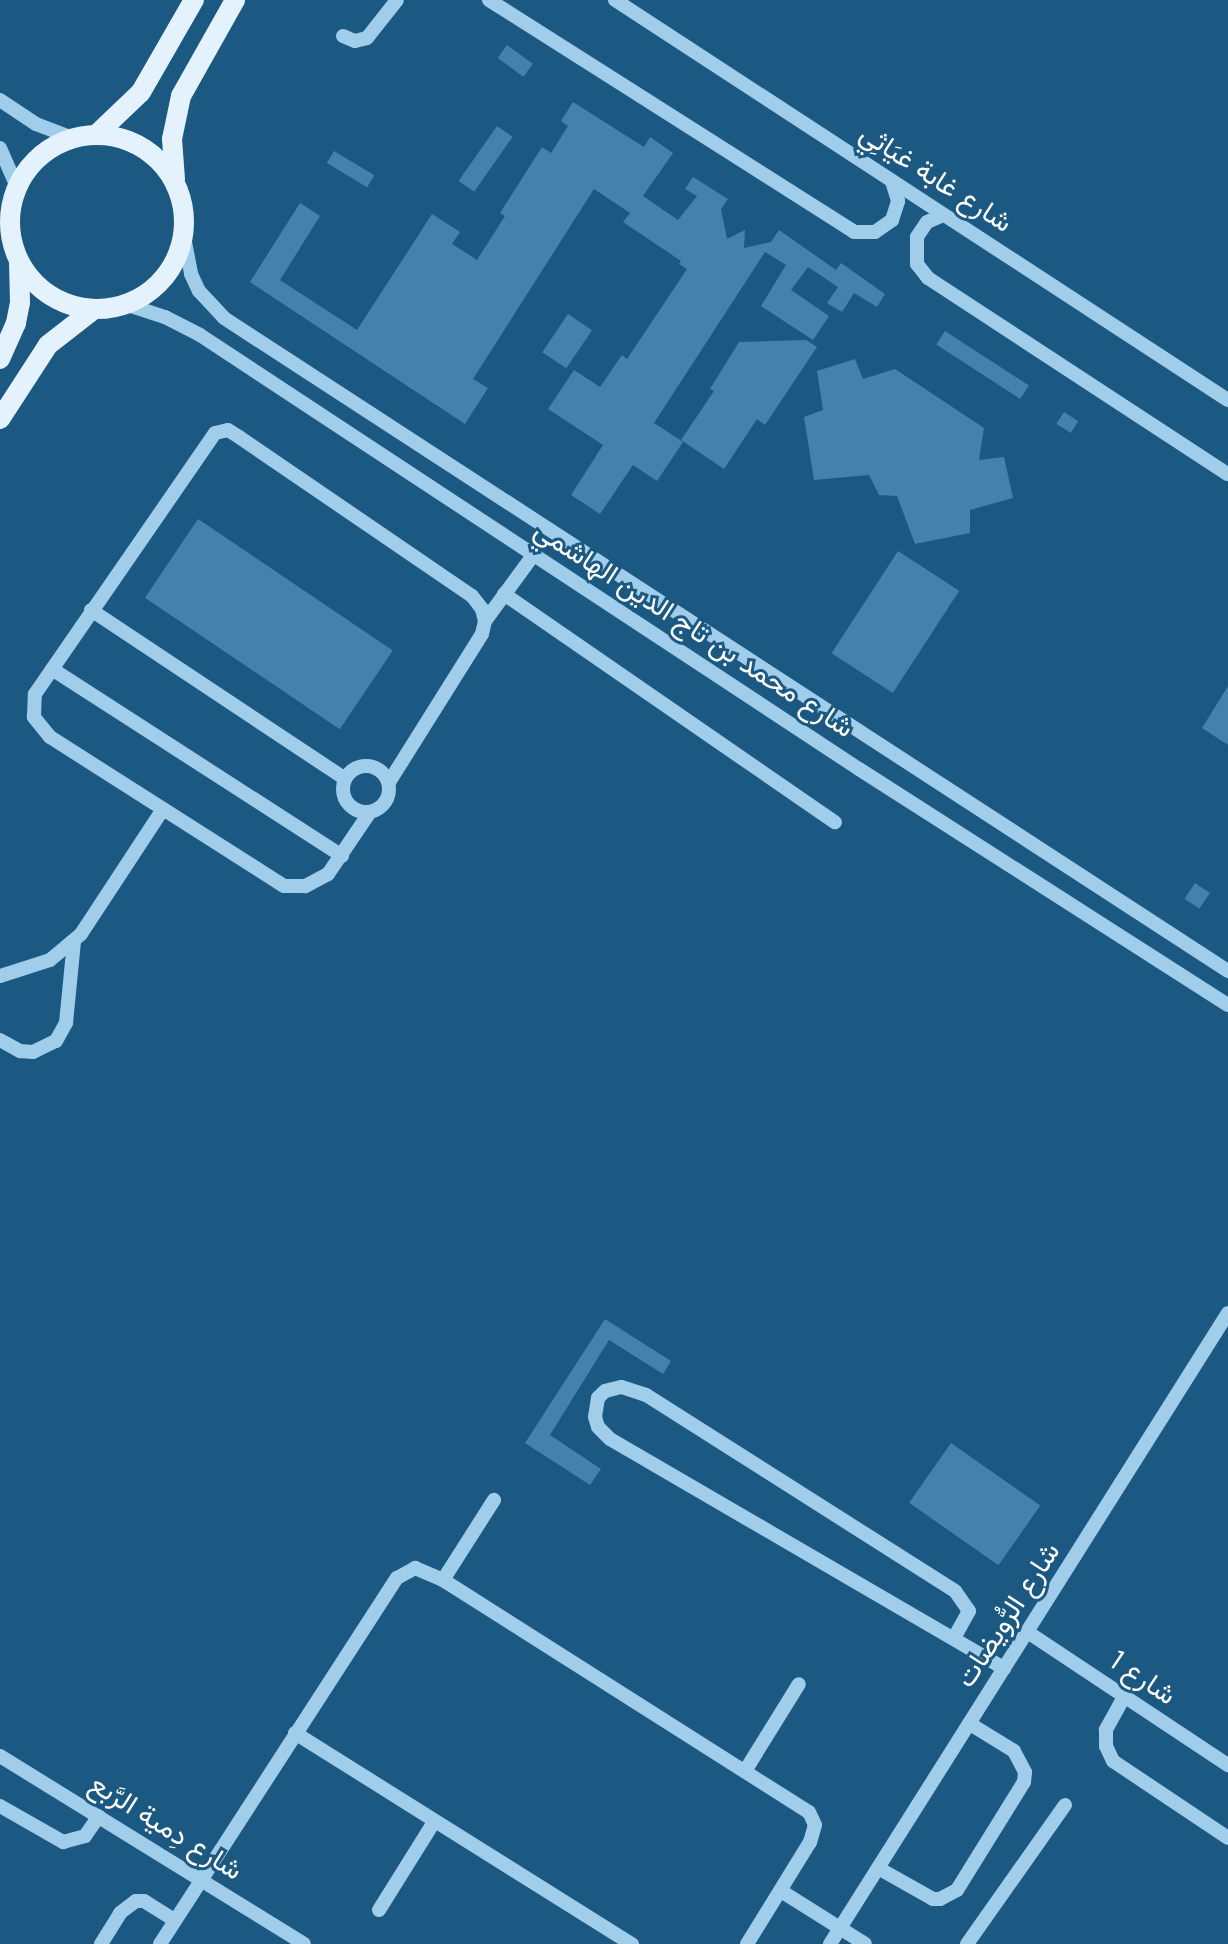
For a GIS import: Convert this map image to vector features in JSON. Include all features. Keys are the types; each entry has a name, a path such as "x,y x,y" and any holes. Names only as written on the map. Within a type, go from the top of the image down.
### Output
{"main road":[{"path":"96,135 141,92 194,0"},
{"path":"175,183 161,163 128,140 96,135 73,138 45,151 17,187 10,232 19,262 29,277 50,295 75,307 93,310 128,305 159,285 179,254 184,237 185,218 175,183 172,139 181,96 235,0"},
{"path":"0,359 18,313 19,262"},
{"path":"0,419 48,345 93,310"}],"street":[{"path":"343,36 355,41 367,38 397,0"},
{"path":"489,0 854,232 875,232 892,220 898,201 892,181"},
{"name":"شارع غابة غيَاثِي","path":"615,0 1228,400"},
{"path":"0,100 36,124 73,138"},
{"path":"0,148 17,187"},
{"path":"943,215 921,229 914,246 917,264 928,278 1228,474"},
{"name":"شارع محمد بن تاج الدين الهاشمي","path":"184,237 191,274 199,291 224,318 1228,971"},
{"name":"شارع محمد بن تاج الدين الهاشمي","path":"128,305 165,317 200,335 872,778 1228,1005"},
{"path":"485,621 482,609 472,596 228,430 209,437 35,694 32,707 41,729 284,886 315,882 328,874 370,812 388,798 389,782 474,649 485,621 534,554"},
{"path":"504,594 835,822"},
{"path":"91,610 345,779"},
{"path":"52,669 342,856"},
{"path":"370,812 356,810 346,800 345,779 354,769 366,766 380,770 389,782"},
{"path":"0,976 50,960 74,941 93,920 163,809"},
{"path":"0,1040 20,1051 33,1052 56,1041 66,1023 74,941"},
{"name":"شارع الرُّويضات","path":"830,1944 1029,1633 1228,1313"},
{"path":"954,1638 969,1611 955,1591 646,1395 621,1387 605,1391 598,1398 595,1417 598,1427 610,1439 1004,1668"},
{"path":"443,1580 494,1500"},
{"path":"160,1944 397,1578 415,1568 443,1580 802,1807 813,1818 810,1842 747,1944"},
{"name":"شارع 1","path":"1029,1633 1228,1765"},
{"path":"745,1771 799,1684"},
{"path":"1124,1697 1106,1730 1106,1746 1113,1761 1228,1838"},
{"path":"878,1868 933,1899 940,1899 957,1890 1024,1782 1025,1772 1014,1751 970,1724"},
{"path":"295,1733 632,1944"},
{"name":"شارع دِمية الرَّبع","path":"0,1756 304,1944"},
{"path":"967,1944 1065,1805"},
{"path":"0,1806 63,1842 85,1836 99,1816"},
{"path":"379,1910 434,1822"},
{"path":"781,1891 865,1944"},
{"path":"101,1944 120,1913 136,1901 144,1901 175,1920"}],"building":[{"path":"507,45 533,64 523,77 498,58"},
{"path":"573,102 644,147 650,137 673,153 643,196 678,220 697,196 685,189 693,177 728,199 721,209 727,239 745,230 744,248 771,242 779,230 836,270 841,263 885,294 877,307 854,293 842,312 827,303 838,287 808,267 791,290 829,316 813,340 761,306 786,265 765,252 654,423 683,442 657,481 633,465 600,514 571,495 603,445 548,409 574,370 600,387 622,355 627,359 687,269 679,264 681,261 623,222 630,213 594,189 473,379 488,388 465,424 250,282 300,203 320,216 280,280 357,330 432,214 460,232 452,244 477,260 505,216 500,213 542,147 551,153 568,126 561,121"},
{"path":"497,126 513,137 474,192 459,181"},
{"path":"334,151 374,175 367,187 327,163"},
{"path":"568,314 592,330 566,368 542,352"},
{"path":"945,331 1029,385 1020,399 936,344"},
{"path":"806,340 817,347 765,425 757,419 724,469 681,440 714,391 710,389 739,342"},
{"path":"855,359 863,379 895,369 984,428 979,460 1004,457 1013,498 970,510 970,533 915,544 897,496 879,495 869,475 814,480 804,417 823,410 817,371"},
{"path":"1064,412 1078,421 1071,433 1056,424"},
{"path":"198,519 393,650 340,729 145,598"},
{"path":"898,551 959,591 893,693 832,653"},
{"path":"1228,686 1228,745 1202,728"},
{"path":"1195,883 1210,893 1199,909 1184,899"},
{"path":"605,1319 671,1361 663,1374 609,1340 550,1435 601,1469 590,1485 525,1443"},
{"path":"951,1443 1040,1506 998,1565 909,1503"}]}
